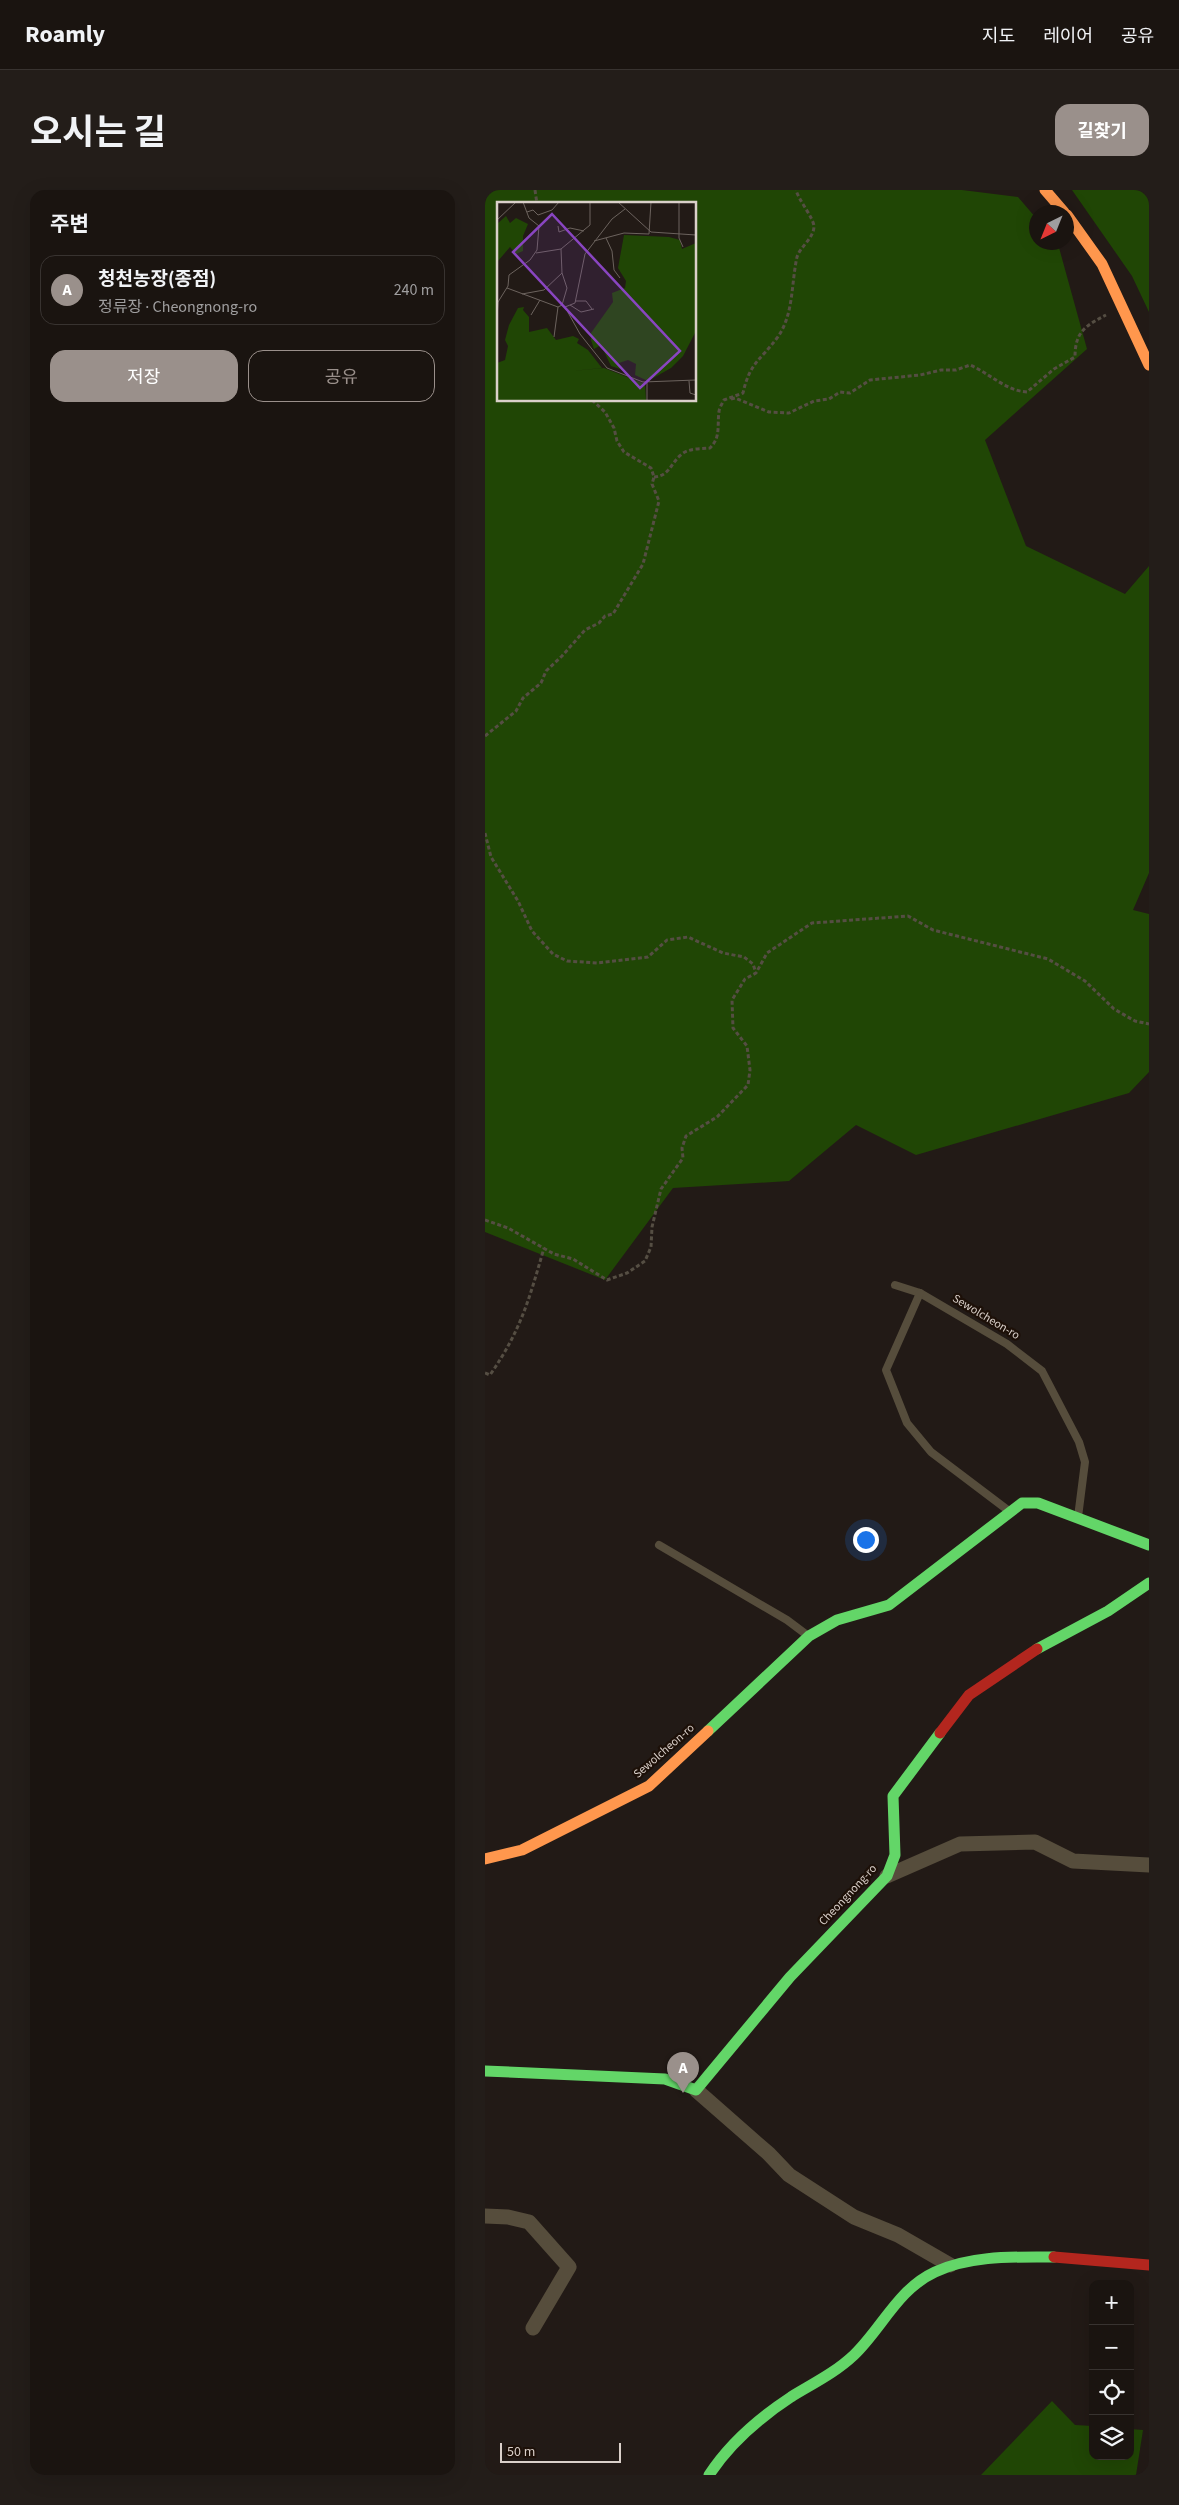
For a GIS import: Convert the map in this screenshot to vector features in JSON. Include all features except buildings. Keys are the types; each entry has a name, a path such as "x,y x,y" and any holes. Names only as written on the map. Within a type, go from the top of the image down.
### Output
{"street":[{"path":"1045,190 1058,205"},
{"path":"1074,225 1102,264 1149,365"},
{"name":"Sewolcheon-ro","path":"485,1859 522,1850 649,1786 809,1636 837,1620 889,1606 1009,1511 1022,1503 1038,1503 1149,1545"},
{"name":"Cheongnong-ro","path":"696,2090 789,1977 887,1876 895,1855 893,1796 969,1695 1051,1640 1108,1611 1149,1583"},
{"path":"887,1876 960,1844 1035,1842 1073,1861 1149,1866"},
{"path":"485,2071 665,2079 696,2090 769,2154 789,2175 854,2217 898,2235 950,2265"},
{"path":"485,2216 508,2217 529,2222 569,2267 533,2328"},
{"path":"709,2475 721,2456 775,2408 843,2365 856,2353 913,2286 950,2265 977,2261 1058,2256 1149,2265"}],"lane":[{"name":"Sewolcheon-ro","path":"895,1285 920,1294 1007,1344 1042,1371 1079,1442 1085,1462 1078,1519"},
{"path":"920,1294 886,1370 907,1423 931,1452 1009,1511"},
{"path":"659,1545 787,1620 809,1636"}],"path":[{"path":"654,477 665,474 681,454 693,449 710,448 715,443 720,424 719,412 724,400 743,393 747,374 752,365 777,338 789,314 797,255 807,243 814,228 812,218 803,208 796,190"},
{"path":"731,399 769,412 789,413 814,401 829,399 840,392 851,393 870,380 920,375 941,370 956,370 970,365 987,372 1015,391 1027,392 1054,369 1075,357 1075,342 1091,324 1122,306"},
{"path":"485,736 516,711 523,698 541,683 546,671 585,630 599,623 605,616 613,614 643,564 653,531 659,501 652,484 654,477 651,468 643,461 624,452 617,441 614,428 608,418 593,401"},
{"path":"485,834 491,857 518,901 532,930 553,954 567,962 597,963 648,957 667,940 688,938 723,953 744,957 753,964 756,973"},
{"path":"485,1220 508,1228 554,1254 573,1259 607,1280 627,1274 645,1261 651,1247 652,1227 661,1189 683,1158 682,1148 686,1136 717,1117 748,1085 750,1070 747,1046 733,1028 732,1000 745,979 756,973 767,953 812,923 908,916 933,930 1048,959 1085,981 1114,1010 1135,1021 1149,1024"},
{"path":"485,1373 490,1375 511,1345 526,1312 544,1248"}],"green space":[{"path":"485,190 962,190 1018,197 1029,210 1029,250 1060,250 1087,349 985,440 1026,546 1125,594 1149,566 1149,873 1133,910 1149,914 1149,1072 1129,1093 916,1155 856,1125 789,1181 673,1188 605,1280 485,1232"},
{"path":"1072,190 1149,190 1149,312 1132,276"},
{"path":"1052,2401 1075,2425 1089,2426 1089,2460 1134,2460 1134,2429 1143,2430 1136,2475 981,2475"}],"traffic: fast":[{"path":"708,1731 809,1636 837,1620 889,1605 1022,1503 1038,1503 1149,1545"},
{"path":"1037,1649 1108,1611 1149,1583"},
{"path":"485,2071 665,2079 696,2090 790,1977 887,1876 895,1855 893,1796 940,1733"},
{"path":"709,2475 726,2452 757,2422 791,2397 831,2373 854,2355 900,2299 922,2279 949,2266 963,2262 1009,2257 1054,2257"}],"traffic: slow":[{"path":"1045,190 1058,205"},
{"path":"1074,225 1102,264 1149,365"},
{"path":"485,1859 522,1850 649,1786 708,1731"}],"traffic: jam":[{"path":"940,1733 969,1695 1037,1649"},
{"path":"1054,2257 1149,2265"}],"place":[{"name":"청천농장(종점)","path":"683,2093"}]}
